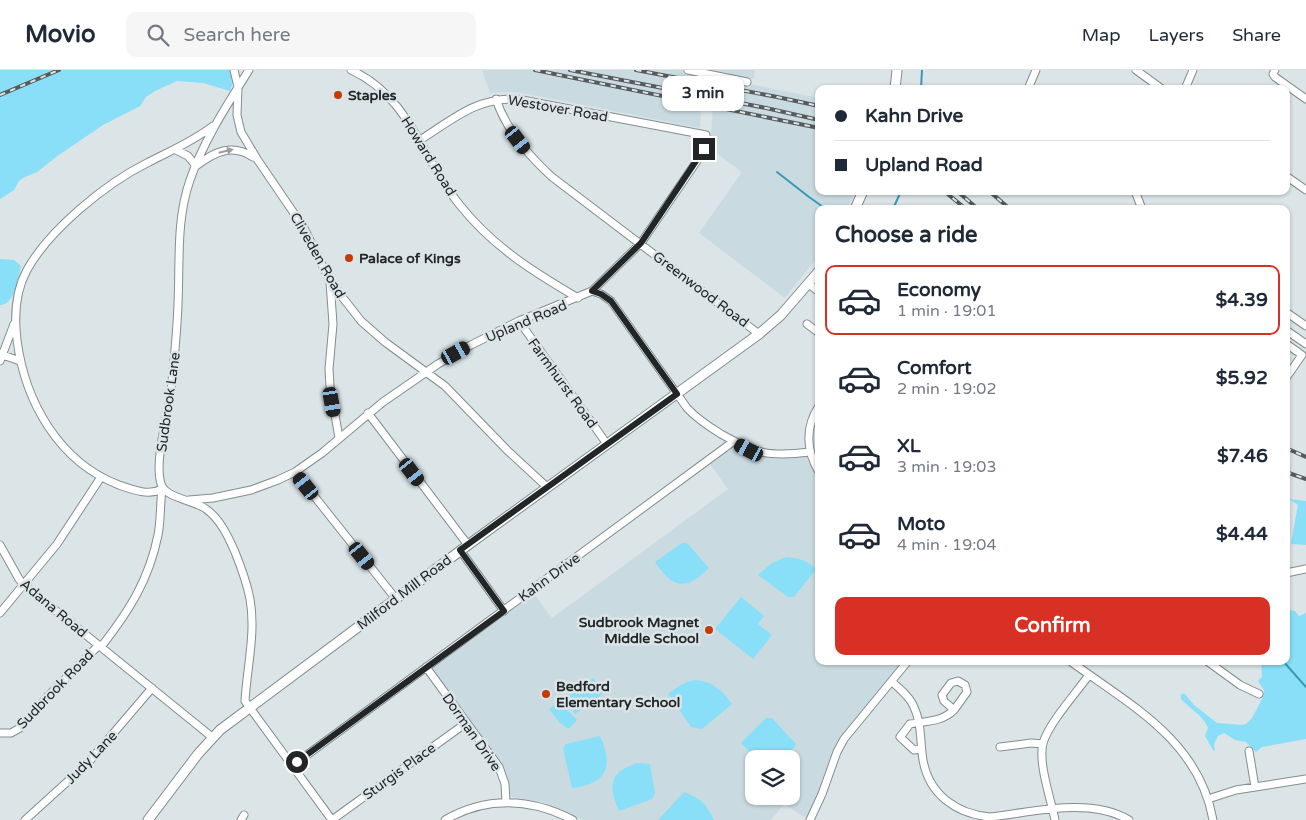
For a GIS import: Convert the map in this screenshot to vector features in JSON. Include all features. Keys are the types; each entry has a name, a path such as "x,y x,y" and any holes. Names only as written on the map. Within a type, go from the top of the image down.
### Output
{"main road":[{"path":"895,85 897,70"},
{"name":"Milford Mill Road","path":"148,820 212,737 396,598 759,334 781,315 815,276"}],"street":[{"name":"Cliveden Road","path":"234,70 238,87 238,123 246,142 304,228 330,281 354,314 370,330 426,371 463,403 547,487"},
{"name":"Sudbrook Lane","path":"162,489 159,468 176,334 179,237 186,197 196,166 214,125 249,70"},
{"name":"Howard Road","path":"351,70 369,80 385,93 403,114 450,193 484,232 514,258 578,298"},
{"path":"688,70 747,82"},
{"path":"1030,85 1036,70"},
{"path":"1136,70 1157,85"},
{"path":"1187,85 1193,70"},
{"path":"1275,70 1273,74 1275,77 1286,85"},
{"path":"1290,88 1306,99"},
{"name":"Westover Road","path":"420,140 479,104 496,99 517,99 706,135"},
{"name":"Greenwood Road","path":"496,99 500,112 518,140 542,168 562,186 641,243 759,334"},
{"path":"214,125 191,142 147,163 116,181 94,197 61,227 27,270 18,292 16,318 20,361 32,397 45,422 66,448 101,476 154,494 162,489 169,494 188,500 209,512 219,522 229,539 251,600 251,642 245,701 332,820"},
{"name":"Upland Road","path":"188,500 213,498 251,490 295,472 322,453 368,413 426,371 471,345 519,321 592,291 641,243 701,155 706,143 706,135"},
{"path":"176,150 188,156 196,166 209,157 232,149 246,152 257,159"},
{"path":"1290,179 1306,190"},
{"path":"330,281 332,324 329,370 339,438"},
{"path":"808,284 815,289"},
{"path":"592,291 601,294 611,301 677,394 697,418 749,450 781,455 810,452"},
{"path":"1290,315 1306,326"},
{"path":"16,318 1,356 20,361"},
{"name":"Farmhurst Road","path":"519,321 606,444"},
{"path":"807,324 815,330"},
{"path":"1290,333 1306,344"},
{"path":"1290,342 1294,336"},
{"path":"1290,348 1302,355 1290,372"},
{"path":"368,413 464,548 504,611"},
{"path":"815,414 809,432 810,452 815,463"},
{"name":"Kahn Drive","path":"292,766 734,441"},
{"path":"295,472 396,598"},
{"path":"0,613 56,544 101,476"},
{"name":"Sudbrook Road","path":"0,733 11,733 20,728 48,696 100,646 133,604 148,568 158,533 162,489"},
{"path":"209,512 210,503 213,498"},
{"name":"Adana Road","path":"0,545 23,584 212,737"},
{"path":"1290,571 1306,569"},
{"path":"810,820 822,794 838,749 858,721 905,665"},
{"path":"1075,665 1171,738 1196,772 1208,799 1213,820"},
{"path":"1212,665 1240,685 1259,694"},
{"name":"Dorman Drive","path":"426,667 502,772 506,802"},
{"path":"1055,820 1043,763 1043,744 1056,720 1089,675"},
{"path":"892,682 910,699 914,707 918,722 924,768 932,786 944,800 960,810 970,814 990,817 1076,807 1098,808 1118,814 1129,820"},
{"name":"Judy Lane","path":"25,820 88,763 152,688"},
{"path":"922,749 914,750 900,737 910,724 944,718 954,710"},
{"name":"Sturgis Place","path":"332,820 466,723"},
{"path":"1000,747 1031,743 1043,744"},
{"path":"1249,751 1255,787"},
{"path":"1208,799 1236,790 1306,779"},
{"path":"445,820 476,806 506,802 541,806 573,820"}],"shaded area":[{"path":"0,70 231,70 232,85 230,91 203,83 177,81 155,91 146,97 140,106 103,125 37,172 19,181 14,190 0,199"},
{"path":"482,70 681,70 815,97 815,195 853,195 849,205 815,205 815,260 785,298 699,233 742,172 710,149 714,93 702,91 700,128 522,93 490,93"},
{"path":"702,70 755,70 754,79"},
{"path":"0,259 14,260 21,266 12,296 5,304 0,305"},
{"name":"Sudbrook Magnet Middle School","path":"735,447 768,458 806,457 815,473 815,665 901,665 835,747 807,819 786,805 800,805 800,750 745,750 745,805 783,805 771,820 582,820 542,802 512,797 509,793 508,780 504,769 434,672 434,667 534,594 552,618 728,489 710,464"},
{"path":"1290,499 1306,501 1306,545 1291,543 1298,505"},
{"path":"682,543 687,543 709,568 693,581 680,584 668,578 655,562"},
{"path":"786,557 794,558 809,563 815,570 794,597 788,597 758,575 772,563"},
{"path":"741,597 764,616 758,624 772,635 753,659 715,629"},
{"path":"1290,610 1295,611 1299,616 1306,613 1306,739 1262,747 1256,752 1246,742 1235,740 1224,733 1218,736 1214,744 1215,751 1213,750 1205,736 1208,728 1206,723 1181,699 1181,695 1184,693 1194,705 1217,723 1242,725 1252,718 1263,697 1264,690 1258,681 1262,677 1261,665 1290,665"},
{"path":"593,678 604,693 575,714 565,699"},
{"path":"695,680 712,684 732,704 702,729 691,727 668,694 681,685"},
{"path":"559,702 577,720 568,729 559,722 549,709"},
{"path":"766,718 772,718 796,744 792,750 748,750 741,743"},
{"path":"600,736 607,765 604,772 593,783 572,788 563,749 566,744"},
{"path":"638,763 650,764 655,793 652,799 619,811 613,794 616,775"},
{"path":"684,792 702,802 714,820 658,820"}],"waterway":[{"path":"921,85 922,70"},
{"path":"777,172 820,205"},
{"path":"895,205 899,195"},
{"path":"1287,665 1306,687"}],"railway":[{"path":"0,95 59,70"},
{"path":"535,70 815,127"},
{"path":"570,70 815,119"},
{"path":"636,70 815,105"},
{"path":"949,195 961,205"},
{"path":"962,195 973,205"},
{"path":"994,195 1005,205"},
{"path":"1290,450 1306,457"},
{"path":"1290,473 1306,479"}],"place":[{"name":"Staples","path":"338,95"},
{"name":"Palace of Kings","path":"349,258"},
{"name":"Sudbrook Magnet Middle School","path":"709,630"},
{"name":"Bedford Elementary School","path":"546,694"}],"route":[{"path":"297,762 504,611 460,550 677,394 611,301 601,294 592,291 641,243 704,149"}]}
